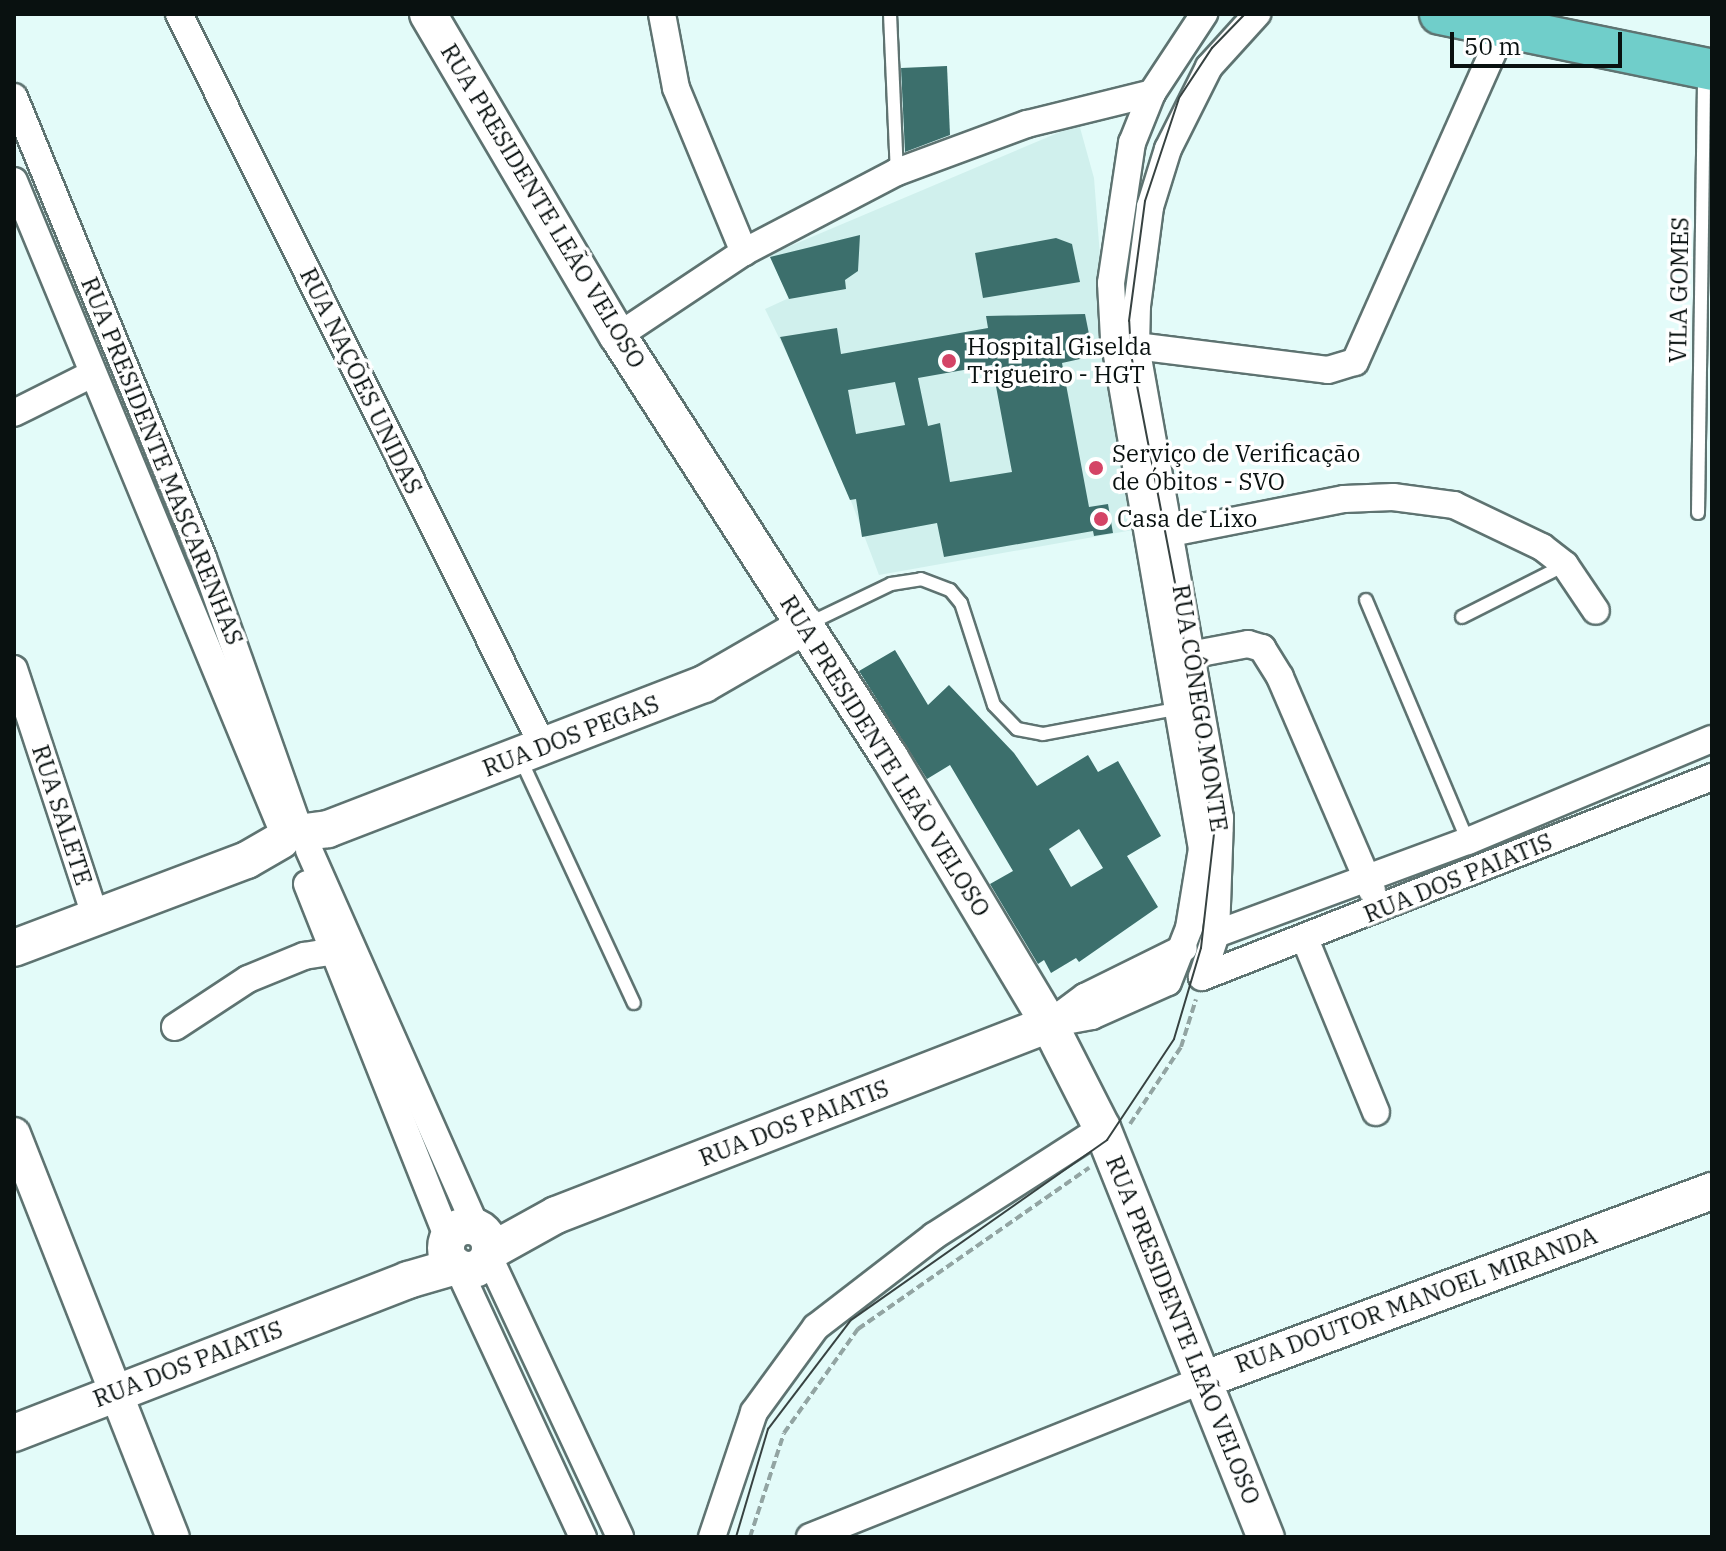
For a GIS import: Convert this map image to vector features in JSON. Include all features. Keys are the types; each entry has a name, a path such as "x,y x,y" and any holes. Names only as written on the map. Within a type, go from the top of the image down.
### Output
{"main road":[{"name":"RUA PRESIDENTE LEÃO VELOSO","path":"428,14 618,336 806,625 1049,1024 1107,1140 1266,1537"},
{"path":"1440,14 1708,69"},
{"name":"RUA DOS PEGAS","path":"14,948 704,684 806,625"},
{"name":"RUA DOS PAIATIS","path":"14,1433 408,1280 468,1247 538,1223 1049,1024"},
{"name":"RUA DOUTOR MANOEL MIRANDA","path":"1203,1380 1712,1191"}],"street":[{"name":"RUA NAÇÕES UNIDAS","path":"179,14 531,752"},
{"path":"662,14 676,88 744,252"},
{"name":"RUA CÔNEGO MONTE","path":"1168,982 1184,948 1202,829 1112,315 1121,202 1132,143 1152,93 1204,14"},
{"name":"RUA CÔNEGO MONTE","path":"1202,977 1216,934 1220,818 1195,654 1136,346 1147,221 1168,149 1209,67 1257,14"},
{"path":"1136,346 1328,370 1355,362 1504,28"},
{"path":"618,336 744,252 897,172 1027,124 1152,93"},
{"name":"RUA PRESIDENTE MASCARENHAS","path":"14,97 203,558 300,841 330,952 468,1247 620,1537"},
{"name":"RUA PRESIDENTE MASCARENHAS","path":"14,181 92,374 300,841 468,1247 583,1537"},
{"path":"14,413 92,374"},
{"path":"1171,533 1344,499 1393,497 1454,505 1484,515 1565,565 1596,611"},
{"path":"1195,654 1248,644 1262,648 1280,677 1379,909"},
{"name":"RUA SALETE","path":"14,669 95,916"},
{"name":"RUA DOS PAIATIS","path":"1216,934 1468,841 1712,739"},
{"name":"RUA DOS PAIATIS","path":"1202,977 1712,777"},
{"path":"1499,828 1511,857"},
{"path":"1305,939 1376,1112"},
{"name":"RUA DOS PAIATIS","path":"1049,1024 1085,997 1184,948"},
{"path":"175,1027 248,979 304,956 330,952"},
{"name":"RUA DOS PAIATIS","path":"1049,1024 1092,1016 1168,982"},
{"path":"14,1134 113,1393 173,1537"},
{"path":"712,1537 754,1412 816,1327 934,1236 1107,1140"},
{"name":"RUA DOUTOR MANOEL MIRANDA","path":"812,1537 1203,1380"}],"lane":[{"path":"890,14 897,172"},
{"name":"VILA GOMES","path":"1698,513 1708,69"},
{"path":"1462,617 1565,565"},
{"path":"806,625 891,584 930,580 950,590 961,603 994,705 1017,729 1043,734 1181,708"},
{"path":"1366,600 1468,841"},
{"path":"531,752 634,1003"}],"path":[{"path":"750,1537 784,1433 858,1329 1107,1140 1181,1047 1202,977"}],"shaded area":[{"name":"Hospital Giselda Trigueiro - HGT","path":"1079,124 1094,178 1110,385 1133,530 879,575 825,432 765,309 789,298 769,255"}],"building":[{"path":"947,66 950,135 905,152 901,68"},
{"path":"860,235 858,271 845,280 846,289 789,299 770,257"},
{"path":"1056,238 1072,244 1080,282 983,298 975,253"},
{"path":"1085,314 1091,344 1080,359 1062,363 1089,507 1108,504 1113,533 1094,536 1093,531 944,557 937,523 862,537 856,499 850,500 780,337 837,328 841,354 988,328 986,316","holes":["992,365 1012,472 950,482 940,423 928,426 918,378","895,382 905,425 856,434 848,390"]},
{"path":"895,650 928,705 949,685 1014,753 1037,786 1088,755 1098,772 1118,761 1161,836 1127,856 1158,907 1079,962 1076,958 1051,973 1044,960 1038,964 990,884 1013,871 950,765 927,779 859,671","holes":["1079,829 1103,868 1071,887 1049,849"]}],"tram line":[{"path":"736,1537 768,1429 851,1320 1107,1140 1174,1039 1201,948 1214,834 1176,588 1131,355 1129,321 1145,201 1179,98 1212,48 1245,14"}],"place":[{"name":"Hospital Giselda Trigueiro - HGT","path":"949,361"},
{"name":"Serviço de Verificação de Óbitos - SVO","path":"1096,468"},
{"name":"Casa de Lixo","path":"1101,519"}]}
